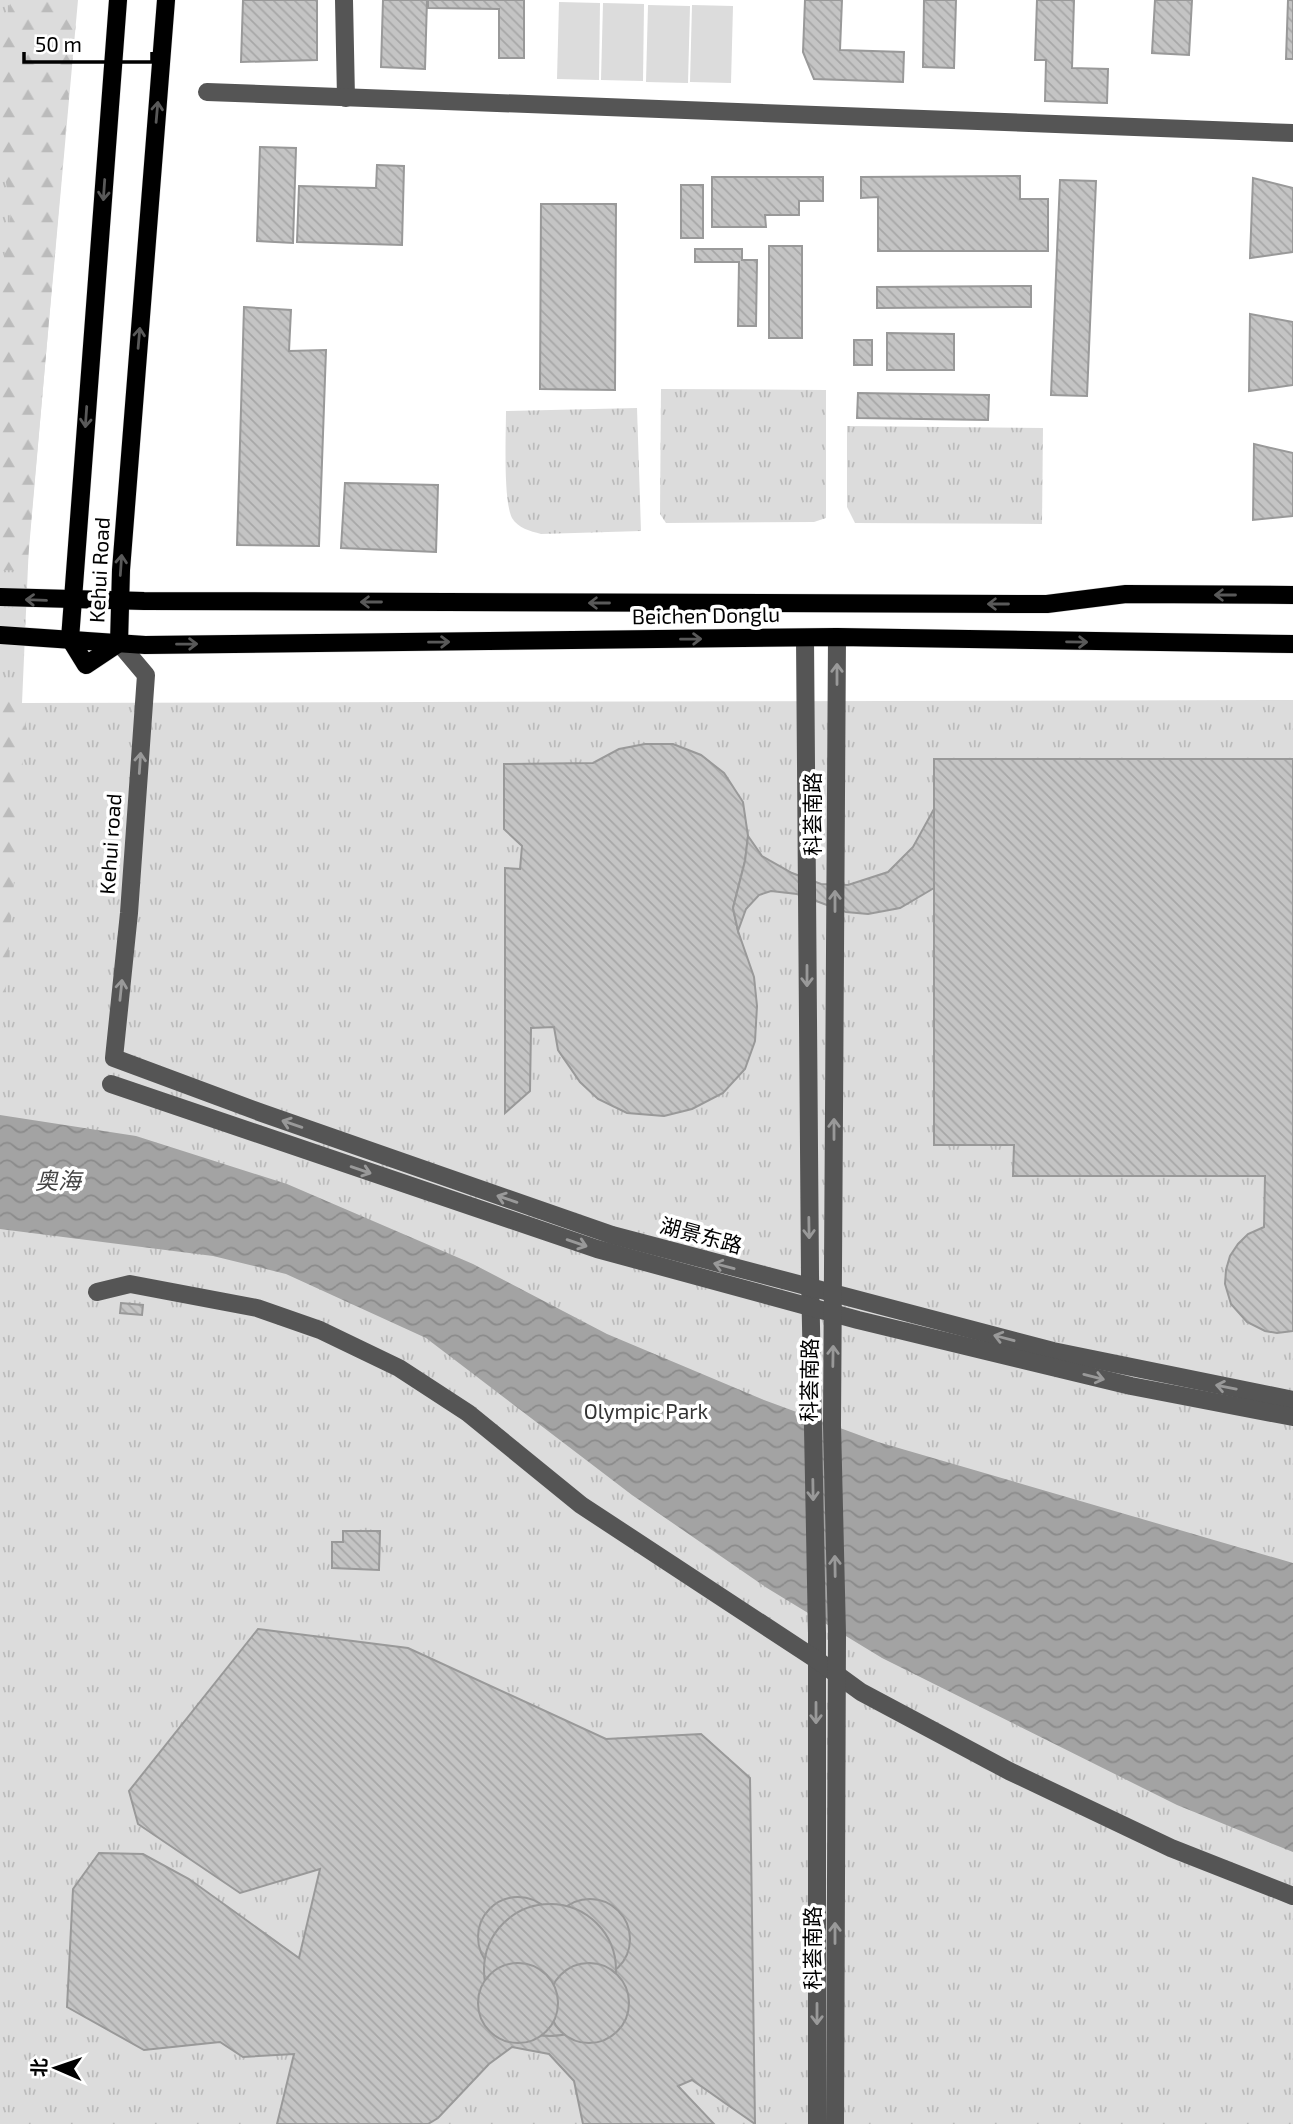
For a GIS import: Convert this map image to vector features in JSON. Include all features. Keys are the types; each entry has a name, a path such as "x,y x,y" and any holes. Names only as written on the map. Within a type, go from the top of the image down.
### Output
{"main road":[{"name":"Kehui Road","path":"118,0 70,639 86,665 119,643 166,0"},
{"name":"Beichen Donglu","path":"0,597 120,601 1047,604 1126,594 1293,595"},
{"path":"0,635 70,639"},
{"name":"Beichen Donglu","path":"119,643 837,637 1293,645"}],"street":[{"path":"344,0 346,97"},
{"path":"207,92 1293,133"},
{"name":"科荟南路","path":"835,2124 837,1634 832,1425 835,1296 833,1262 837,637"},
{"name":"科荟南路","path":"805,638 811,1422 817,1621 817,2124"},
{"name":"Kehui road","path":"114,1058 129,913 146,674 119,643"},
{"name":"湖景东路","path":"114,1058 262,1114 612,1235 811,1298 834,1314 1131,1386 1293,1417"},
{"name":"湖景东路","path":"111,1084 597,1249 811,1298 835,1296 1053,1351 1293,1400"},
{"path":"177,1107 176,1093 186,1085"},
{"path":"97,1292 130,1284 257,1308 320,1330 399,1368 468,1413 581,1505 817,1660 861,1692 1009,1771 1171,1848 1293,1896"}],"green space":[{"name":"Olympic Park","path":"0,0 78,0 29,543 22,703 1293,700 1293,2124 0,2124"},
{"path":"11,0 77,0 27,571 0,570 0,285 11,212 0,148 0,43"},
{"path":"559,2 600,3 599,80 557,79"},
{"path":"603,3 644,4 643,81 601,80"},
{"path":"648,5 690,6 688,83 646,82"},
{"path":"692,5 733,6 731,83 690,82"},
{"path":"661,389 826,390 826,518 814,522 666,523 660,514"},
{"path":"637,408 641,531 541,534 525,529 512,518 506,483 506,411"},
{"path":"847,426 1043,428 1042,524 855,523 847,507"},
{"path":"0,680 27,710 0,1064"}],"water":[{"name":"奥海","path":"0,1115 136,1136 287,1184 473,1264 607,1334 764,1400 878,1442 1293,1563 1293,1852 1177,1805 882,1658 767,1588 632,1495 426,1338 286,1274 213,1256 0,1229"}],"building":[{"path":"243,0 317,0 317,60 241,62"},
{"path":"383,0 427,0 425,69 381,67"},
{"path":"428,0 524,0 524,58 499,58 499,9 428,8"},
{"path":"805,0 842,0 840,50 904,52 903,82 814,79 803,52"},
{"path":"924,0 956,0 954,68 923,67"},
{"path":"1037,0 1074,0 1072,68 1108,69 1107,103 1045,101 1046,60 1035,60"},
{"path":"1155,0 1192,0 1189,55 1152,53"},
{"path":"1288,0 1293,0 1293,59 1286,59"},
{"path":"260,147 296,148 293,243 257,241"},
{"path":"377,165 404,166 402,245 297,242 299,186 376,188"},
{"path":"1020,176 1020,199 1048,199 1048,251 878,251 878,197 861,198 861,177"},
{"path":"712,177 823,177 823,201 799,201 799,215 765,215 766,227 712,227"},
{"path":"1253,178 1293,188 1293,252 1250,258"},
{"path":"1060,180 1096,181 1087,396 1051,395"},
{"path":"681,185 703,185 703,238 681,238"},
{"path":"541,204 616,204 615,390 540,389"},
{"path":"769,246 802,246 802,338 769,338"},
{"path":"695,249 742,249 742,260 757,260 756,326 738,326 739,262 695,262"},
{"path":"1031,286 1031,307 877,308 877,287"},
{"path":"244,307 291,310 289,351 326,350 319,546 237,545"},
{"path":"1250,314 1293,322 1293,385 1249,391"},
{"path":"887,333 954,334 954,370 887,370"},
{"path":"854,340 872,340 872,365 854,365"},
{"path":"858,393 989,395 988,420 857,418"},
{"path":"1254,444 1293,453 1293,516 1253,520"},
{"path":"345,483 438,485 436,552 341,548"},
{"path":"645,744 673,744 701,755 724,773 743,802 748,836 745,861 733,908 754,977 757,1006 755,1041 745,1069 723,1093 692,1109 664,1116 627,1113 598,1099 580,1082 558,1050 554,1027 531,1028 530,1091 505,1113 505,868 520,869 522,846 504,829 504,764 593,763 619,749"},
{"path":"934,759 1293,759 1293,1331 1265,1331 1247,1322 1231,1304 1225,1284 1230,1256 1238,1244 1248,1234 1264,1227 1265,1176 1013,1176 1014,1145 934,1145"},
{"path":"934,809 934,888 900,908 868,914 846,912 797,894 771,891 759,895 746,909 738,931 733,908 745,861 748,836 762,856 792,873 821,884 848,885 888,872 913,847"},
{"path":"121,1303 143,1305 142,1315 120,1313"},
{"path":"343,1531 380,1531 379,1570 332,1568 332,1542 343,1542"},
{"path":"258,1629 408,1648 606,1739 701,1734 750,1778 755,2124 692,2080 678,2086 714,2124 583,2124 574,2081 549,2054 512,2047 489,2064 438,2118 428,2124 277,2124 294,2054 243,2057 220,2042 144,2050 67,2007 73,1889 99,1853 143,1854 189,1879 299,1958 320,1869 240,1893 138,1824 129,1791"},
{"path":"510,1897 526,1897 547,1908 558,1929 558,1945 547,1966 526,1977 510,1977 496,1971 484,1959 478,1945 478,1929 484,1915 496,1903"},
{"path":"582,1899 598,1899 619,1910 630,1931 630,1947 619,1968 598,1979 582,1979 568,1973 556,1961 550,1947 550,1931 556,1917 568,1905"},
{"path":"550,1904 575,1909 597,1923 611,1945 616,1970 611,1995 597,2017 575,2031 550,2036 525,2031 503,2017 489,1995 484,1970 489,1945 503,1923 525,1909"},
{"path":"510,1963 526,1963 547,1974 558,1995 558,2011 547,2032 526,2043 510,2043 496,2037 484,2025 478,2011 478,1995 484,1981 496,1969"},
{"path":"581,1963 597,1963 618,1974 629,1995 629,2011 618,2032 597,2043 581,2043 567,2037 555,2025 549,2011 549,1995 555,1981 567,1969"}]}
